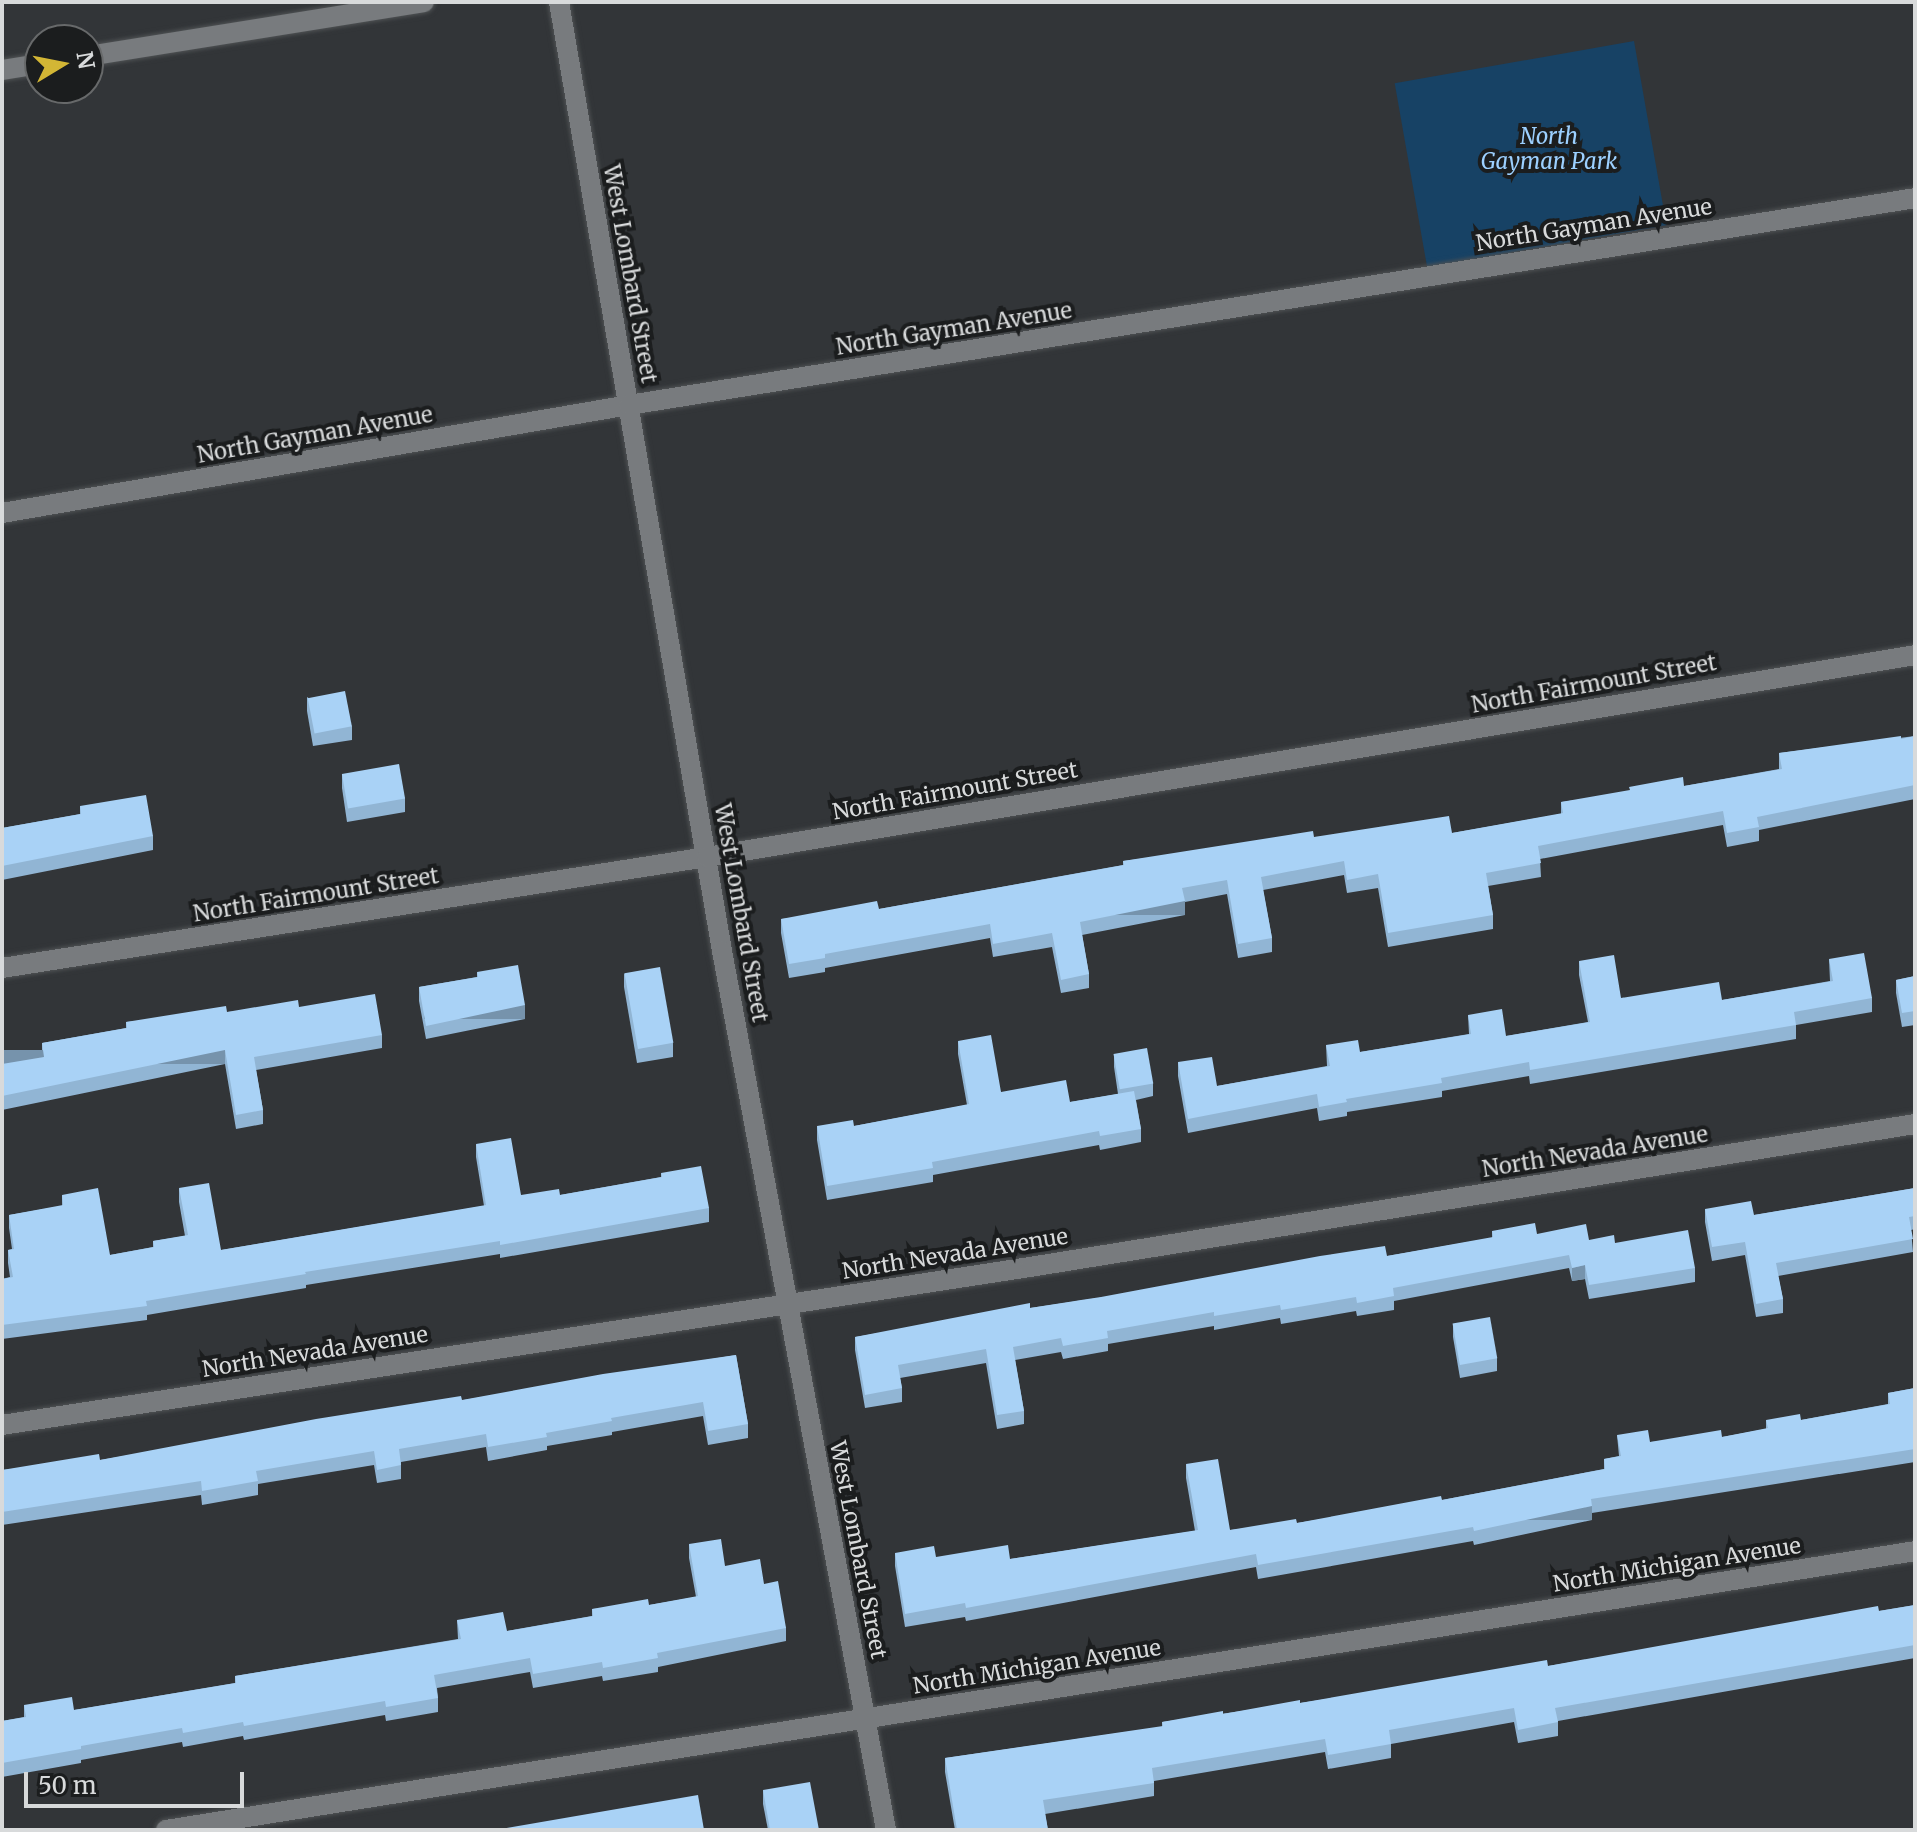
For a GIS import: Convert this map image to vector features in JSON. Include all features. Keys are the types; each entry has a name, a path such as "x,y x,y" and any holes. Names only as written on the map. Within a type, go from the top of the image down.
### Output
{"street":[{"path":"104,53 424,2"},
{"name":"West Lombard Street","path":"559,2 707,857 886,1830"},
{"path":"2,70 24,67"},
{"name":"North Gayman Avenue","path":"2,513 629,405 1915,198"},
{"name":"North Fairmount Street","path":"2,968 707,857 1915,655"},
{"name":"North Nevada Avenue","path":"2,1425 788,1304 1915,1124"},
{"name":"North Michigan Avenue","path":"166,1830 1915,1551"}],"green space":[{"name":"North Gayman Park","path":"1634,41 1666,225 1427,267 1395,83"}],"building":[{"path":"345,691 352,726 315,734 308,698"},
{"path":"1901,736 1901,739 1915,736 1915,785 1757,817 1759,827 1727,833 1723,811 1538,846 1541,863 1486,873 1493,915 1388,933 1378,874 1347,880 1344,861 1261,877 1272,938 1238,944 1227,880 1182,888 1185,901 1080,922 1089,974 1061,980 1052,933 993,944 990,924 825,954 825,958 789,964 781,919 877,901 879,909 1124,865 1123,861 1313,831 1314,837 1449,816 1452,833 1563,813 1561,802 1630,790 1629,787 1683,777 1684,786 1782,769 1779,753"},
{"path":"399,764 405,798 348,809 342,774"},
{"path":"146,795 153,836 2,866 2,828 81,814 80,806"},
{"path":"1864,953 1872,998 1794,1012 1796,1025 1530,1070 1529,1062 1441,1078 1442,1083 1346,1099 1347,1102 1319,1107 1317,1094 1188,1119 1178,1062 1212,1057 1217,1086 1330,1066 1326,1045 1358,1040 1360,1052 1471,1034 1468,1015 1502,1009 1506,1036 1590,1022 1579,961 1614,955 1621,998 1719,982 1722,1000 1833,981 1829,959"},
{"path":"518,965 525,1005 426,1026 419,987 478,977 477,972"},
{"path":"660,967 673,1043 638,1049 625,973"},
{"path":"1915,976 1915,1011 1902,1013 1896,980"},
{"path":"375,994 382,1035 254,1057 263,1110 236,1115 225,1050 2,1096 2,1064 44,1057 42,1043 127,1028 126,1022 226,1006 227,1012 298,1000 299,1007"},
{"path":"991,1035 1001,1092 1066,1080 1070,1102 1134,1091 1141,1129 1100,1136 1099,1131 932,1162 933,1168 827,1186 817,1126 853,1120 854,1126 969,1104 958,1041"},
{"path":"1147,1048 1153,1083 1120,1089 1114,1054"},
{"path":"511,1138 521,1195 559,1189 560,1195 662,1177 661,1173 701,1166 709,1208 500,1245 500,1241 305,1272 146,1301 147,1306 2,1325 2,1279 13,1277 8,1250 14,1249 9,1215 63,1205 62,1195 98,1188 110,1255 154,1247 153,1241 188,1235 179,1188 209,1183 221,1250 486,1205 476,1144"},
{"path":"1915,1188 1915,1216 1909,1217 1913,1239 1776,1263 1783,1299 1756,1304 1745,1242 1712,1247 1705,1209 1751,1201 1754,1215"},
{"path":"1535,1223 1537,1234 1586,1224 1589,1240 1614,1235 1615,1243 1688,1230 1695,1268 1589,1285 1585,1265 1572,1268 1569,1255 1393,1288 1394,1296 1357,1303 1356,1297 1281,1310 1280,1305 1214,1316 1214,1312 1107,1331 1108,1338 1063,1346 1061,1338 1013,1347 1024,1411 997,1415 986,1349 898,1365 902,1388 865,1395 855,1337 1030,1303 1030,1308 1101,1297 1385,1246 1387,1256 1493,1237 1492,1231"},
{"path":"1490,1317 1497,1358 1460,1365 1453,1324"},
{"path":"736,1355 748,1424 708,1431 703,1402 611,1418 612,1421 546,1433 547,1437 488,1447 486,1434 399,1449 401,1465 377,1470 374,1451 256,1471 258,1481 202,1491 201,1481 2,1512 2,1470 99,1454 100,1460 316,1419 461,1396 462,1400 603,1374"},
{"path":"1915,1388 1915,1449 1591,1499 1592,1506 1474,1531 1473,1527 1258,1565 1256,1554 966,1608 965,1603 905,1614 895,1553 934,1546 936,1557 1008,1545 1010,1559 1198,1530 1186,1464 1218,1459 1230,1530 1296,1519 1297,1523 1441,1496 1442,1500 1605,1469 1604,1459 1621,1456 1617,1435 1648,1430 1650,1442 1721,1430 1722,1437 1768,1428 1766,1420 1800,1414 1801,1420 1890,1404 1888,1393"},
{"path":"721,1539 725,1566 760,1559 764,1584 778,1581 786,1628 657,1653 658,1658 603,1668 602,1662 533,1674 530,1658 434,1675 438,1698 386,1707 385,1701 244,1726 243,1722 183,1733 182,1728 2,1763 2,1721 26,1717 24,1705 72,1697 74,1710 236,1683 235,1676 461,1639 457,1620 503,1612 507,1631 593,1616 592,1609 648,1599 649,1605 698,1596 689,1544"},
{"path":"1915,1605 1915,1645 1555,1708 1558,1722 1518,1730 1514,1708 1389,1730 1391,1744 1328,1755 1325,1739 1152,1768 1154,1783 1043,1800 1048,1830 957,1830 945,1758 1163,1726 1162,1722 1223,1711 1223,1714 1300,1700 1300,1703 1547,1660 1548,1666 1878,1606 1879,1611"},
{"path":"810,1782 819,1830 770,1830 763,1790"},
{"path":"698,1795 704,1830 495,1830"}]}
